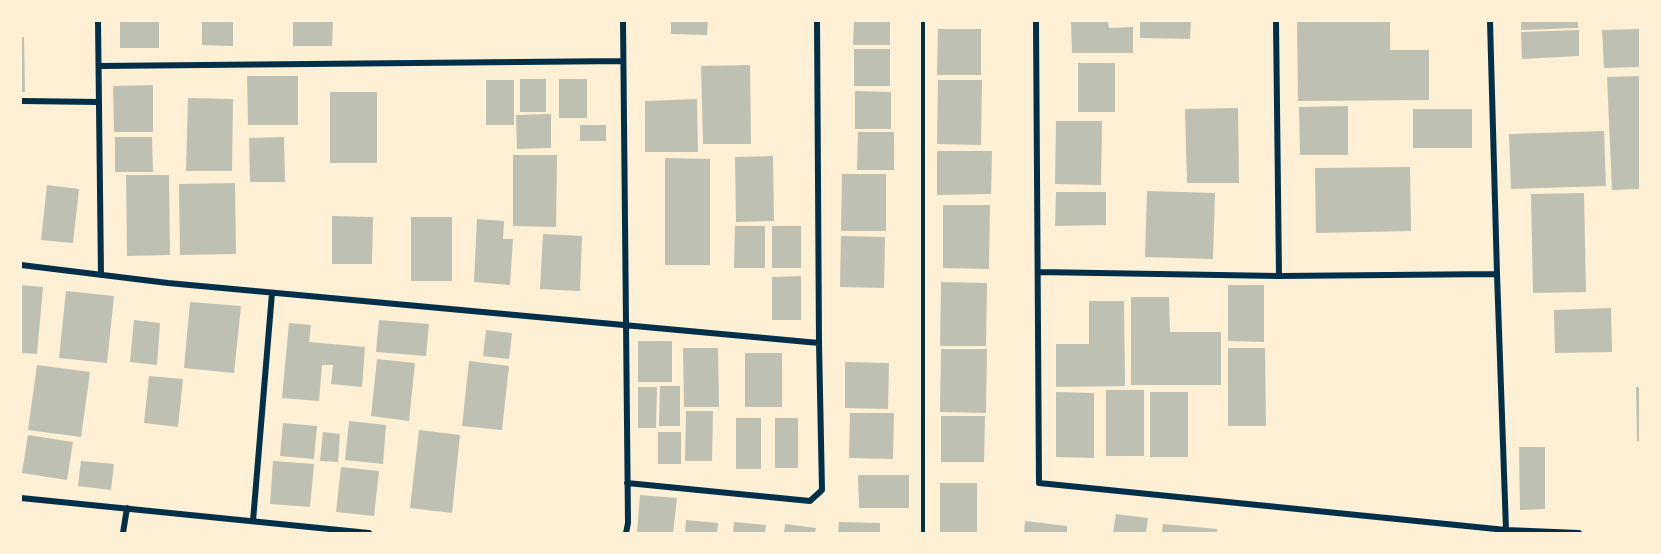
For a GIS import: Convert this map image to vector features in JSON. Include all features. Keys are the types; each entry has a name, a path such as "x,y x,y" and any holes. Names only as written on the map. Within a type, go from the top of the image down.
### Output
{"street":[{"path":"98,21 101,275"},
{"path":"623,21 628,524 626,533"},
{"path":"627,483 810,501 822,490 817,21"},
{"path":"1036,21 1039,483 1506,530 1580,533"},
{"path":"1276,21 1279,276"},
{"path":"1490,21 1506,530"},
{"path":"99,66 624,62"},
{"path":"21,101 99,102"},
{"path":"21,265 168,283 819,344"},
{"path":"1038,272 1279,276 1497,274"},
{"path":"253,521 272,293"},
{"path":"21,498 369,533"},
{"path":"123,533 127,508"}],"path":[{"path":"923,21 923,533"}],"building":[{"path":"120,21 159,21 159,48 120,48"},
{"path":"202,21 233,21 233,46 202,45"},
{"path":"293,21 333,21 332,46 293,46"},
{"path":"671,21 708,21 707,35 671,34"},
{"path":"854,21 890,21 890,45 853,45"},
{"path":"1071,21 1108,21 1109,28 1133,27 1133,53 1072,53"},
{"path":"1140,21 1191,21 1190,39 1140,38"},
{"path":"1297,21 1390,21 1390,50 1429,50 1429,100 1298,101"},
{"path":"1521,21 1578,21 1578,28 1521,30"},
{"path":"938,29 981,29 981,75 937,75"},
{"path":"1640,29 1640,67 1604,68 1602,30"},
{"path":"1579,30 1579,56 1522,59 1521,32"},
{"path":"21,37 24,37 25,92 21,92"},
{"path":"854,49 890,49 890,86 854,86"},
{"path":"1078,63 1115,63 1115,112 1078,112"},
{"path":"750,65 751,144 703,144 701,66"},
{"path":"247,76 298,76 298,125 248,125"},
{"path":"1640,76 1640,189 1612,190 1607,77"},
{"path":"520,79 546,79 546,112 520,112"},
{"path":"559,79 587,79 587,118 559,118"},
{"path":"486,80 514,80 514,125 486,125"},
{"path":"938,80 982,80 981,145 937,144"},
{"path":"153,85 153,132 114,132 113,86"},
{"path":"855,91 891,92 891,129 855,129"},
{"path":"330,92 377,92 377,163 330,163"},
{"path":"188,98 233,99 232,171 186,171"},
{"path":"697,99 698,152 645,152 645,101"},
{"path":"1348,106 1348,155 1300,155 1299,107"},
{"path":"1238,108 1239,183 1187,183 1185,109"},
{"path":"1413,109 1472,109 1472,148 1413,148"},
{"path":"551,114 551,148 517,149 516,115"},
{"path":"1056,121 1102,121 1101,185 1055,184"},
{"path":"580,125 606,125 606,141 580,141"},
{"path":"1604,131 1606,186 1511,189 1509,134"},
{"path":"858,132 894,132 894,170 857,170"},
{"path":"115,137 152,137 153,172 115,172"},
{"path":"284,137 285,182 250,182 249,138"},
{"path":"937,151 992,151 991,194 937,195"},
{"path":"513,155 557,155 556,227 513,226"},
{"path":"773,156 774,221 736,222 735,157"},
{"path":"665,158 710,159 710,265 665,265"},
{"path":"1410,167 1411,231 1316,233 1315,168"},
{"path":"842,174 886,174 886,231 841,231"},
{"path":"126,175 169,175 170,255 127,256"},
{"path":"235,183 236,254 180,255 179,184"},
{"path":"47,185 79,189 73,243 41,240"},
{"path":"1147,191 1215,193 1213,259 1145,257"},
{"path":"1056,192 1106,192 1106,225 1055,226"},
{"path":"1584,193 1586,292 1533,293 1531,194"},
{"path":"943,205 990,205 989,269 943,268"},
{"path":"332,216 373,217 372,264 332,264"},
{"path":"411,217 452,217 452,281 411,281"},
{"path":"477,219 504,221 503,239 513,239 510,285 474,282"},
{"path":"735,226 765,226 765,268 734,268"},
{"path":"772,226 801,226 801,268 772,268"},
{"path":"543,234 582,236 580,291 540,289"},
{"path":"841,236 885,237 884,288 840,287"},
{"path":"801,276 801,320 772,320 772,277"},
{"path":"941,282 987,283 986,346 940,346"},
{"path":"21,285 43,287 37,354 21,353"},
{"path":"1228,285 1264,285 1264,342 1228,341"},
{"path":"66,291 114,296 107,363 59,358"},
{"path":"1131,297 1169,297 1170,332 1221,332 1221,385 1131,385"},
{"path":"1089,301 1124,301 1125,386 1056,387 1056,344 1089,344"},
{"path":"190,302 241,306 234,373 184,368"},
{"path":"1611,308 1612,352 1555,353 1554,310"},
{"path":"134,320 160,323 157,365 130,362"},
{"path":"379,320 429,324 426,356 376,352"},
{"path":"289,323 311,325 309,342 365,347 362,387 331,384 333,365 322,365 319,401 282,398"},
{"path":"486,330 512,333 509,359 483,356"},
{"path":"638,341 672,341 672,382 638,382"},
{"path":"683,348 718,348 719,407 684,407"},
{"path":"1228,348 1265,348 1266,426 1228,426"},
{"path":"941,349 987,349 986,413 940,412"},
{"path":"745,353 782,353 782,407 745,407"},
{"path":"377,359 415,363 409,421 371,416"},
{"path":"469,361 509,366 502,430 462,426"},
{"path":"845,362 889,363 888,409 845,408"},
{"path":"37,365 90,372 81,437 28,430"},
{"path":"149,376 183,379 178,427 144,423"},
{"path":"660,386 680,386 680,426 659,426"},
{"path":"638,387 657,387 656,428 638,428"},
{"path":"1636,387 1640,387 1640,441 1637,441"},
{"path":"1106,390 1144,390 1144,456 1106,456"},
{"path":"1056,392 1094,393 1094,458 1056,457"},
{"path":"1150,392 1188,392 1188,457 1150,457"},
{"path":"686,411 713,411 712,461 685,461"},
{"path":"850,413 894,413 893,459 849,458"},
{"path":"941,416 985,416 984,462 941,462"},
{"path":"736,418 761,418 761,469 736,469"},
{"path":"775,418 798,418 798,468 775,468"},
{"path":"349,421 386,425 383,464 345,460"},
{"path":"283,423 317,426 314,459 280,456"},
{"path":"419,430 460,435 452,513 410,508"},
{"path":"323,432 340,434 338,462 320,461"},
{"path":"658,432 681,432 681,464 658,464"},
{"path":"28,435 73,442 67,480 22,473"},
{"path":"1519,447 1545,447 1545,509 1520,510"},
{"path":"81,461 114,464 111,490 78,486"},
{"path":"273,461 314,464 310,507 270,504"},
{"path":"341,467 379,471 374,516 336,512"},
{"path":"858,475 909,475 909,508 859,508"},
{"path":"940,483 977,483 977,533 940,533"},
{"path":"640,495 677,498 673,533 637,533"},
{"path":"1116,514 1148,518 1146,533 1113,533"},
{"path":"686,520 718,523 717,533 685,533"},
{"path":"1025,521 1067,526 1067,533 1024,533"},
{"path":"734,522 766,525 765,533 733,533"},
{"path":"839,522 880,523 880,533 838,533"},
{"path":"785,524 816,528 815,533 784,533"},
{"path":"1163,524 1217,529 1217,533 1162,533"}]}
